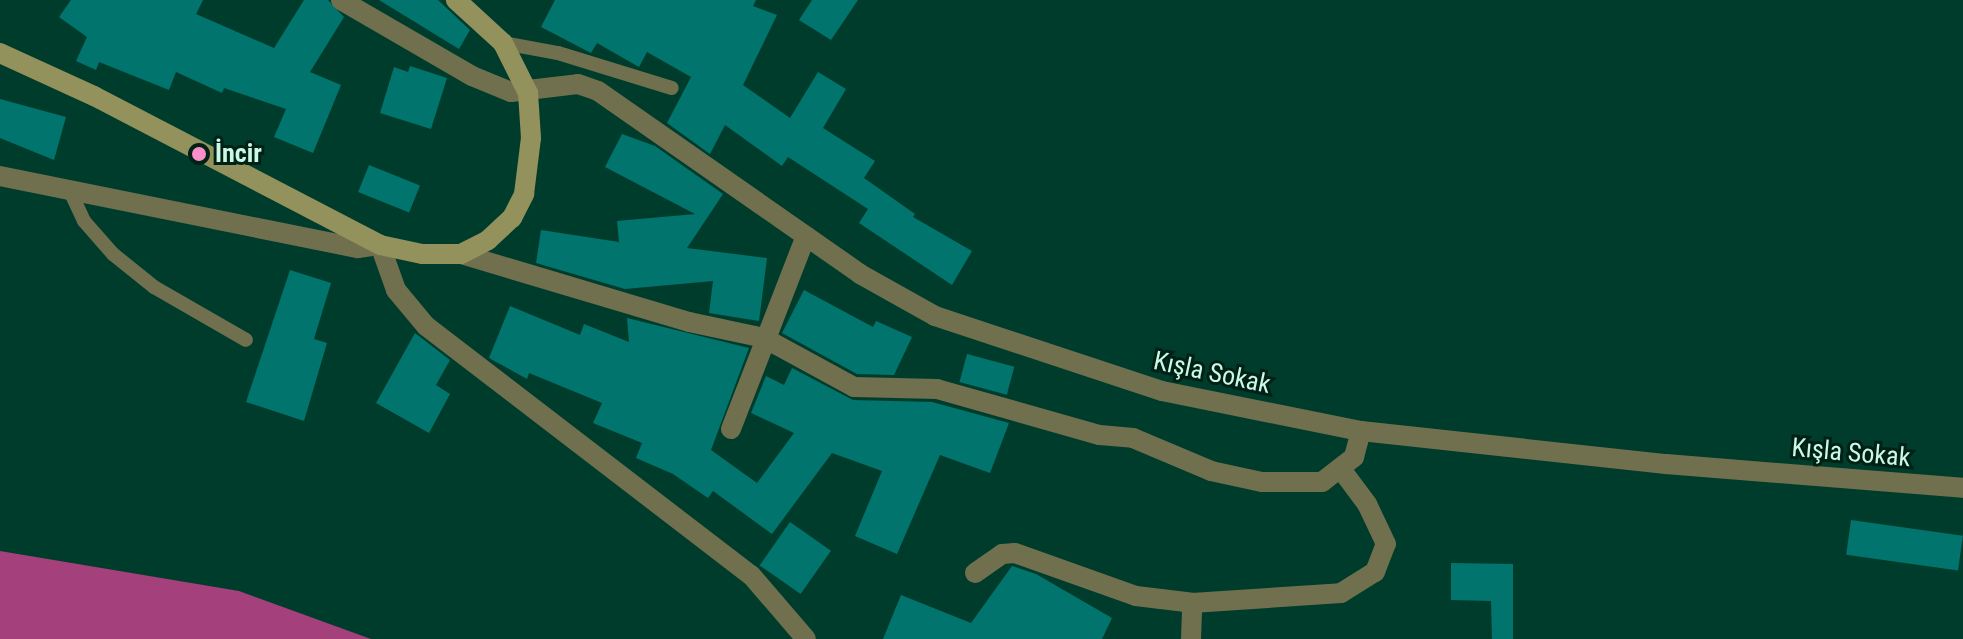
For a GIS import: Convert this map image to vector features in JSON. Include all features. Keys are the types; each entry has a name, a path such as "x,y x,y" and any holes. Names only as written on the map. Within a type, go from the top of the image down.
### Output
{"street":[{"path":"341,0 472,76 528,93"},
{"path":"456,0 503,43 528,93 531,138 524,194 512,218 488,240 461,254"},
{"path":"0,53 94,96 380,245 422,254 461,254 689,322 764,338 854,387 937,389 1100,435 1133,438 1211,471 1262,482 1322,482 1354,457 1361,431"},
{"name":"Kışla Sokak","path":"528,93 578,84 598,91 806,236 935,316 1162,391 1361,431 1666,464 1963,488"},
{"path":"0,176 71,193 358,248 380,245"},
{"path":"731,429 806,236"},
{"path":"380,245 396,290 426,326 751,575 806,639"},
{"path":"975,573 1002,554 1015,553 1136,596 1192,603 1341,593 1375,572 1386,544 1367,504 1341,469"},
{"path":"1191,639 1192,603"}],"lane":[{"path":"503,43 558,53 672,88"},
{"path":"71,193 84,221 113,254 154,287 246,340"}],"shaded area":[{"path":"0,551 239,591 371,639 0,639"}],"building":[{"path":"71,0 203,0 196,14 274,48 304,0 328,0 344,17 310,72 341,85 313,153 274,137 286,109 224,88 222,93 176,72 169,90 99,62 96,70 76,61 87,37 59,17"},
{"path":"379,0 438,0 470,30 459,49"},
{"path":"555,0 756,0 753,6 777,15 743,85 790,118 818,72 846,89 823,128 875,161 864,178 915,214 913,217 972,251 952,285 859,223 868,209 788,157 782,166 725,125 710,154 667,123 691,77 647,52 639,67 597,43 591,53 541,27"},
{"path":"812,0 858,0 831,40 799,20"},
{"path":"410,66 447,78 431,129 380,113 394,67 408,72"},
{"path":"0,99 66,117 54,160 0,138"},
{"path":"622,134 655,146 723,194 687,248 767,258 759,321 709,313 713,281 625,289 536,263 541,230 619,242 617,221 695,214 605,167"},
{"path":"369,165 420,186 409,212 358,192"},
{"path":"290,270 331,283 314,339 327,343 304,421 246,402"},
{"path":"804,290 873,327 876,321 912,337 894,375 857,374 782,333"},
{"path":"510,306 580,335 584,324 629,342 627,318 749,348 711,450 757,483 794,433 751,413 766,376 784,385 792,368 853,400 932,402 1009,423 990,473 940,455 897,554 855,536 882,471 832,453 772,534 713,491 708,498 673,474 636,458 642,443 593,423 602,403 529,373 527,379 489,358"},
{"path":"415,333 450,360 436,385 450,394 429,433 376,403"},
{"path":"967,354 1014,367 1007,395 959,382"},
{"path":"1851,520 1963,536 1958,570 1846,555"},
{"path":"790,522 831,551 801,594 760,565"},
{"path":"1451,563 1513,564 1513,639 1492,639 1491,601 1451,600"},
{"path":"1012,566 1036,574 1112,618 1102,639 883,639 901,595 971,623"}],"place":[{"name":"İncir","path":"199,154"}]}
